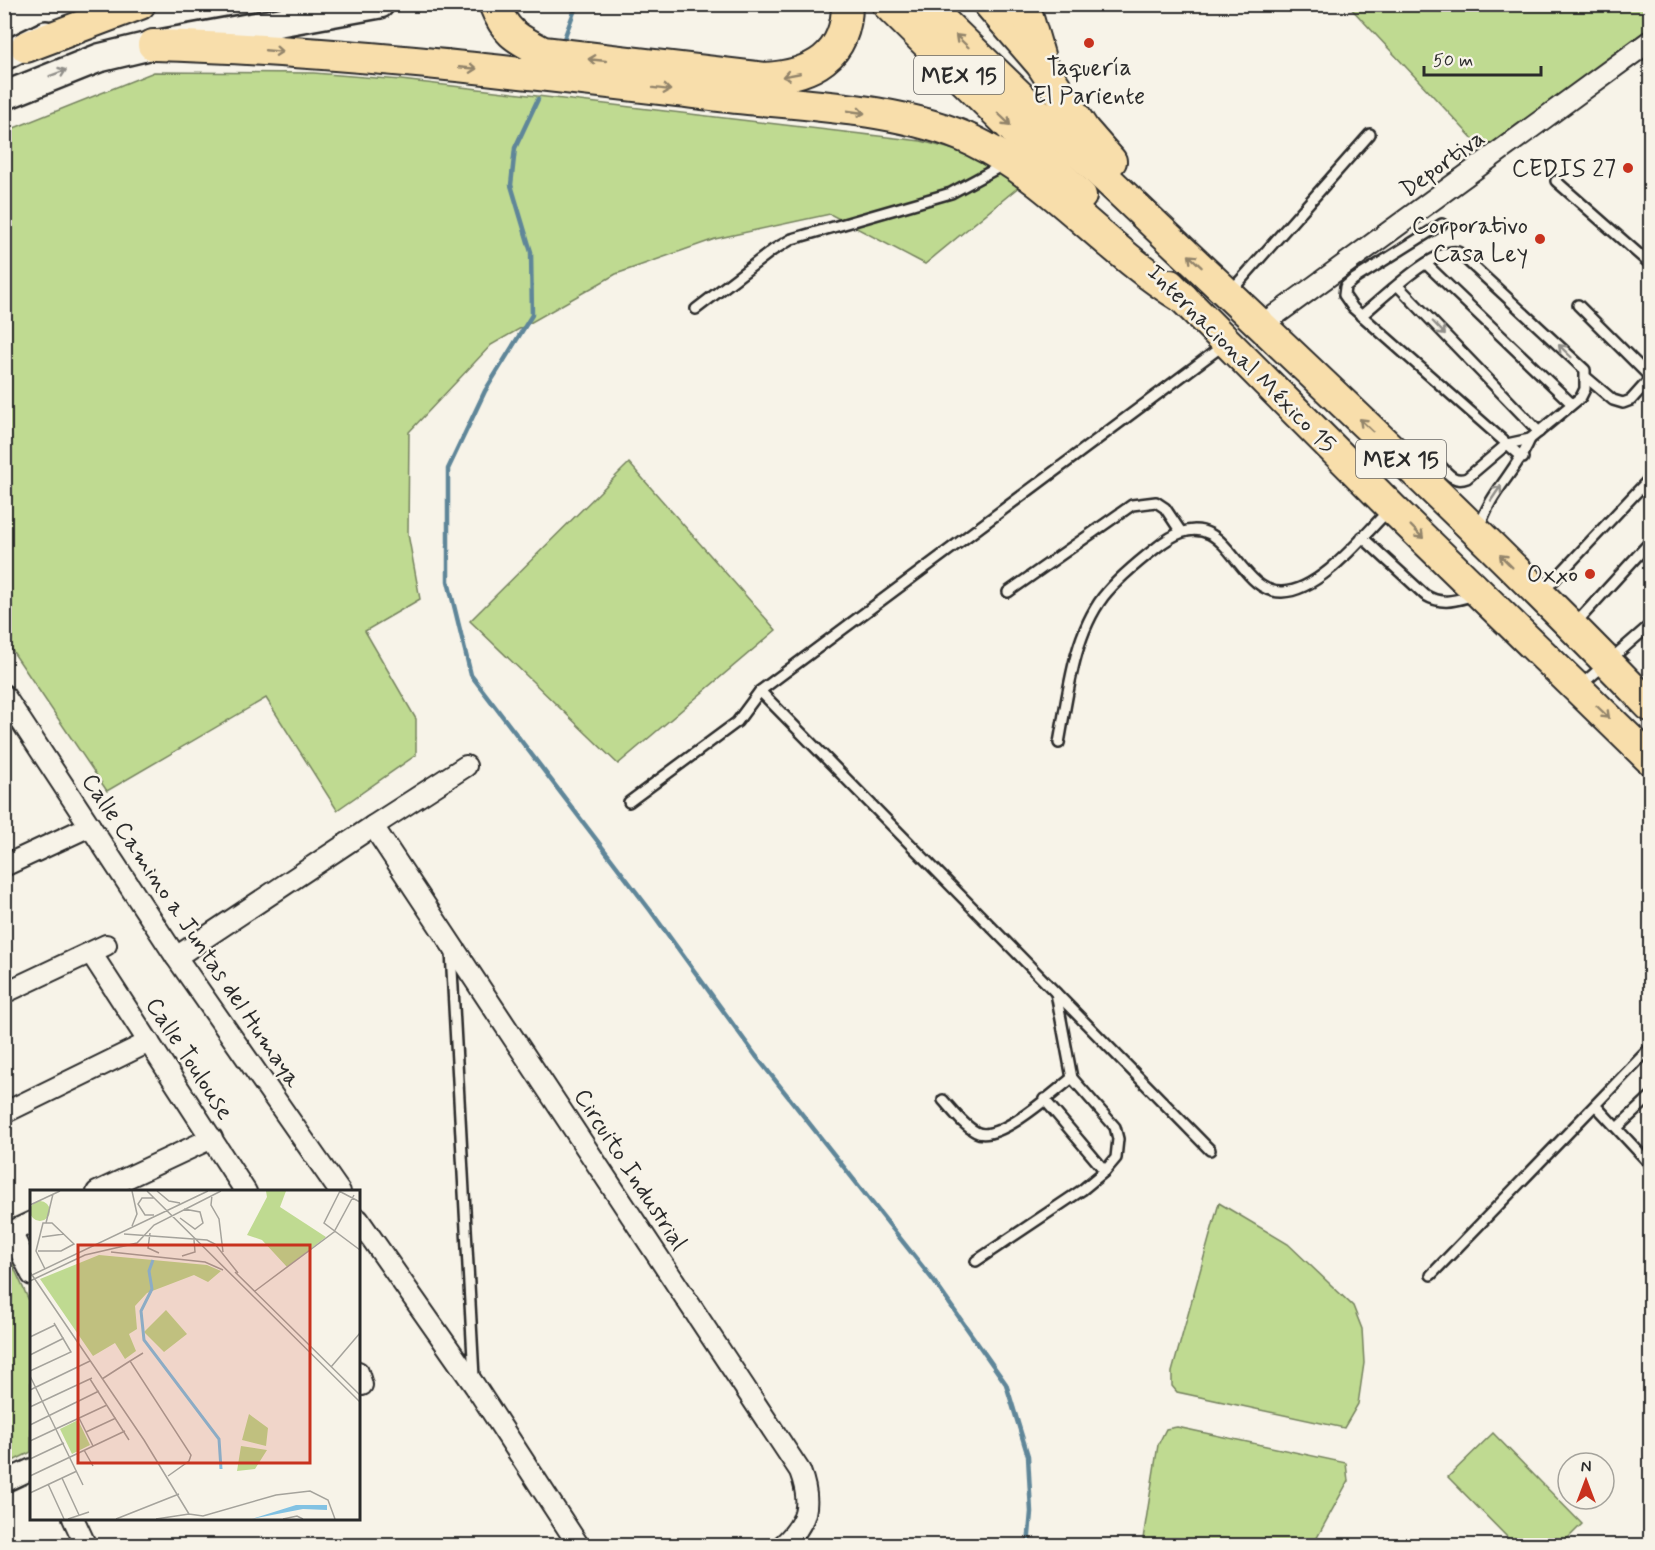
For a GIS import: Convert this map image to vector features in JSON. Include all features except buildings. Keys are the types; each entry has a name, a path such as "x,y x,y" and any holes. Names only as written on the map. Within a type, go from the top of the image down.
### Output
{"main road":[{"path":"15,52 91,14 140,4"},
{"path":"4,96 99,58 153,45 380,4"},
{"path":"494,4 502,24 513,37 543,52 765,78 793,76 811,69 833,51 847,14"},
{"name":"Internacional México 15","path":"887,4 1029,145 1147,216 1263,324 1479,533 1606,663 1648,699"},
{"name":"Internacional México 15","path":"925,4 1029,145 1044,187 1157,282 1183,298 1392,508 1650,759"},
{"path":"989,4 1041,64 1084,130 1128,182 1147,216"},
{"path":"1024,4 1041,64"},
{"path":"153,45 235,47 532,74 852,112 941,128 974,142 1029,145"}],"street":[{"name":"Deportiva","path":"1263,324 1650,41"},
{"name":"Calle Camino a Juntas del Humaya","path":"4,695 176,957 339,1190"},
{"path":"176,957 466,766"},
{"path":"4,866 90,826"},
{"name":"Circuito Industrial","path":"373,826 800,1471 808,1492 806,1514 795,1535 782,1545"},
{"name":"Calle Toulouse","path":"4,993 98,949 149,1042 245,1190"},
{"path":"4,1113 149,1042"},
{"path":"99,1190 212,1138"},
{"path":"360,1221 475,1386 579,1545"},
{"path":"30,1223 8,1233 30,1272"},
{"path":"4,1482 30,1470"},
{"path":"74,1520 86,1545"}],"lane":[{"path":"1230,293 1370,134"},
{"path":"696,309 773,250 792,239 951,193 1029,145"},
{"path":"1556,181 1650,264"},
{"path":"1442,224 1345,287 1346,299 1361,316 1523,458"},
{"path":"1361,316 1436,256 1452,250 1458,252 1585,370 1587,378 1581,397 1530,439 1507,444 1467,478 1460,481 1452,478 1439,464"},
{"path":"1426,264 1572,404"},
{"path":"1398,286 1539,432"},
{"path":"1578,305 1647,374 1647,381 1631,400 1623,403 1613,400 1587,378"},
{"path":"629,802 737,722 760,691 1227,343"},
{"path":"1479,533 1485,509 1523,458 1530,439"},
{"path":"1540,595 1648,484"},
{"path":"1008,592 1132,505 1156,502 1165,508 1181,532"},
{"path":"1059,743 1075,662 1087,625 1103,597 1133,566 1168,538 1181,532 1201,530 1213,535 1257,582 1274,592 1285,592 1303,588 1318,578 1392,508"},
{"path":"1362,537 1435,601 1454,601 1479,593"},
{"path":"1571,628 1650,542"},
{"path":"1578,688 1650,625"},
{"path":"760,691 1210,1150"},
{"path":"450,941 475,1386"},
{"path":"976,1261 1082,1190 1105,1171 1116,1158 1118,1139 1115,1127 1072,1078 1056,993"},
{"path":"1431,1275 1650,1048"},
{"path":"943,1100 963,1123 978,1134 988,1134 1009,1126 1072,1078"},
{"path":"1617,1128 1650,1097"},
{"path":"1044,1099 1105,1171"},
{"path":"1596,1106 1650,1164"}],"green space":[{"path":"1348,5 1650,5 1650,33 1490,157"},
{"path":"154,72 314,73 401,80 921,141 985,158 1021,185 925,264 830,214 715,239 616,274 491,345 409,432 408,534 420,599 365,631 416,719 416,755 337,810 266,698 107,791 5,640 4,132"},
{"path":"629,463 776,630 618,764 470,621"},
{"path":"1219,1203 1288,1244 1353,1306 1362,1329 1364,1363 1358,1404 1344,1428 1177,1392 1172,1386 1172,1372"},
{"path":"5,1248 30,1303 30,1452 5,1465"},
{"path":"1177,1427 1346,1463 1348,1481 1313,1545 1142,1545 1158,1445 1166,1429"},
{"path":"1493,1433 1556,1497 1556,1511 1569,1511 1582,1524 1561,1545 1515,1545 1448,1477"}],"waterway":[{"path":"562,44 577,4"},
{"path":"538,99 515,148 511,185 531,252 532,315 485,391 448,469 448,581 471,675 650,910 756,1056 933,1280 1006,1384 1028,1456 1031,1512 1028,1546"}],"place":[{"name":"Taquería El Pariente","path":"1089,43"},
{"name":"CEDIS 27","path":"1628,168"},
{"name":"Corporativo Casa Ley","path":"1540,239"},
{"name":"Oxxo","path":"1590,574"}]}
